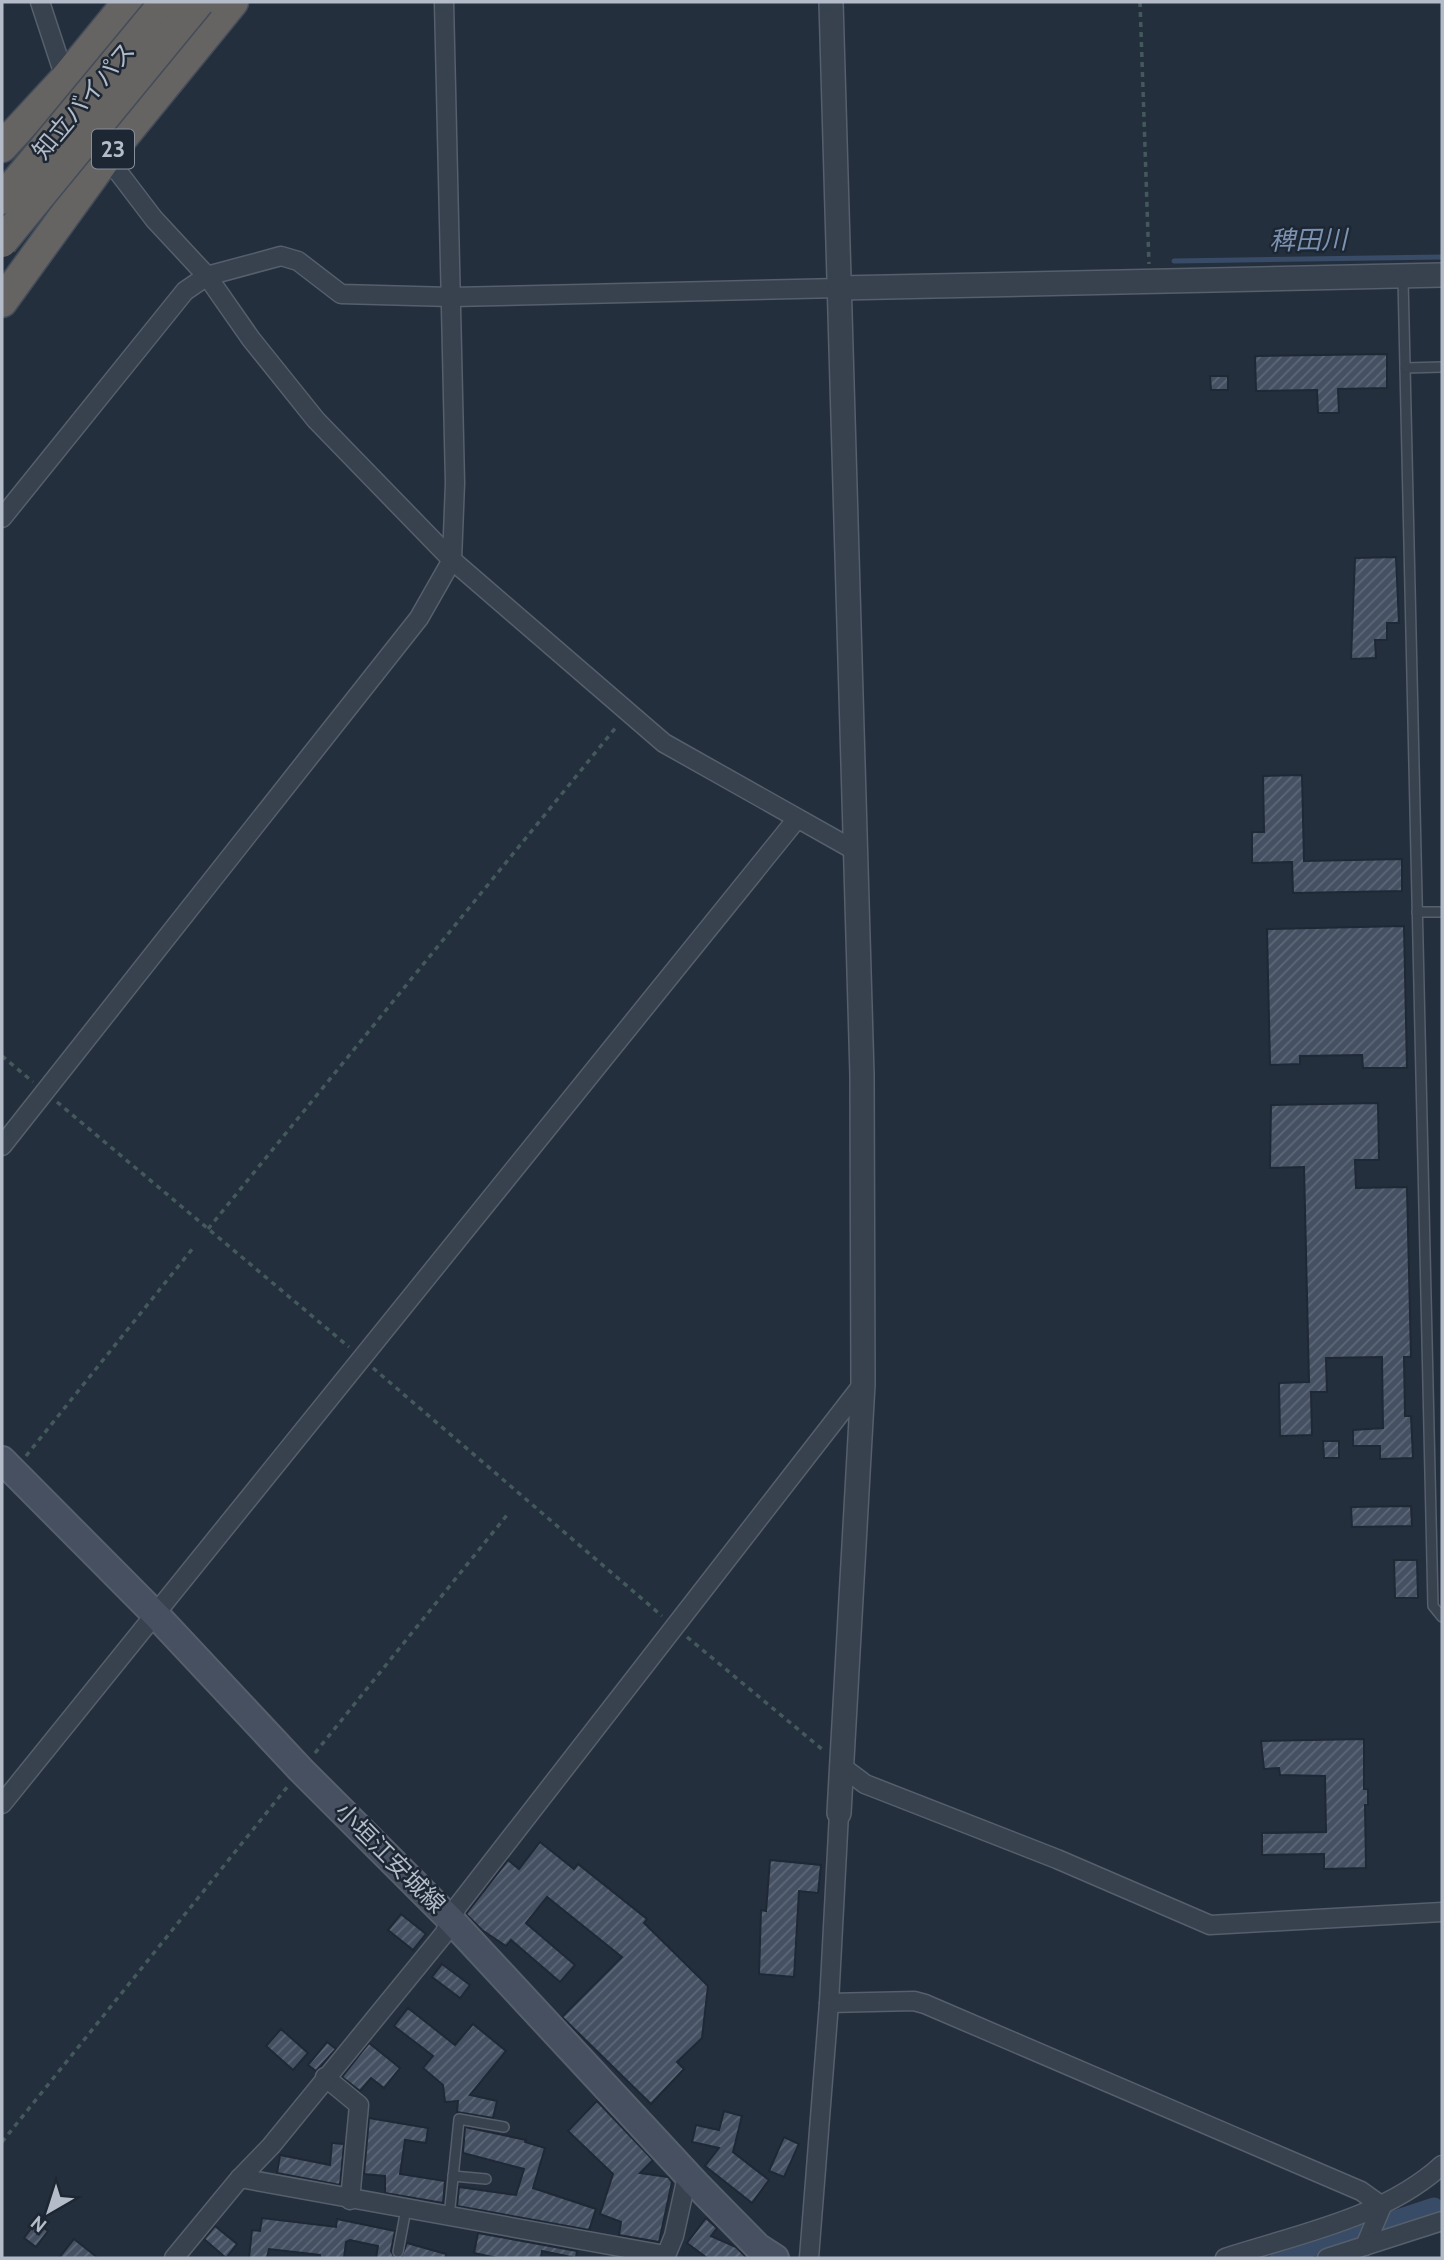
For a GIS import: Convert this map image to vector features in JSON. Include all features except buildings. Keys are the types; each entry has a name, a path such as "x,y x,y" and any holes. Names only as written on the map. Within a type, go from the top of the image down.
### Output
{"highway":[{"path":"2,147 65,79 128,2"},
{"path":"2,175 148,2"},
{"name":"知立バイパス","path":"2,200 166,2"},
{"name":"知立バイパス","path":"2,242 95,149 199,2"},
{"name":"23","path":"2,272 40,224 80,164 233,2"},
{"name":"23","path":"2,302 95,149"}],"main road":[{"name":"小垣江安城線","path":"8,1466 156,1615 302,1770 452,1920 758,2248 775,2258"}],"street":[{"path":"40,2 65,79 95,149 207,276 251,339 316,420 452,560 664,743 796,820 854,850"},
{"path":"2,1146 419,618 452,560 455,482 444,2"},
{"path":"809,2258 829,2003 863,1384 862,1075 831,2"},
{"path":"2,519 185,291 207,276 281,256 298,261 341,293 452,297 1442,275"},
{"path":"2,1804 796,820"},
{"path":"174,2258 240,2178 271,2146 444,1934 457,1907 863,1384"},
{"path":"842,1761 865,1784 1057,1859 1210,1925 1442,1912"},
{"path":"829,2003 914,2001 925,2004 1361,2191 1382,2206"},
{"path":"325,2077 359,2105 350,2200"},
{"path":"1225,2258 1382,2206 1421,2184 1442,2165"},
{"path":"240,2178 665,2256 674,2236 688,2172"},
{"path":"1421,2184 1442,2179"},
{"path":"1365,2246 1382,2206"},
{"path":"1327,2258 1442,2221"}],"lane":[{"path":"1403,276 1433,1606 1442,1617"},
{"path":"1405,368 1442,367"},
{"path":"1418,912 1442,912"},
{"path":"449,2217 459,2119 504,2127"},
{"path":"453,2176 486,2179"},
{"path":"398,2252 406,2209"}],"path":[{"path":"1140,2 1149,280"},
{"path":"208,1229 627,713"},
{"path":"2,1056 362,1358 818,1749 842,1761"},
{"path":"8,1466 193,1248"},
{"path":"2,2142 507,1515"}],"waterway":[{"name":"稗田川","path":"1174,261 1442,257"},
{"path":"1279,2258 1434,2207"}]}
